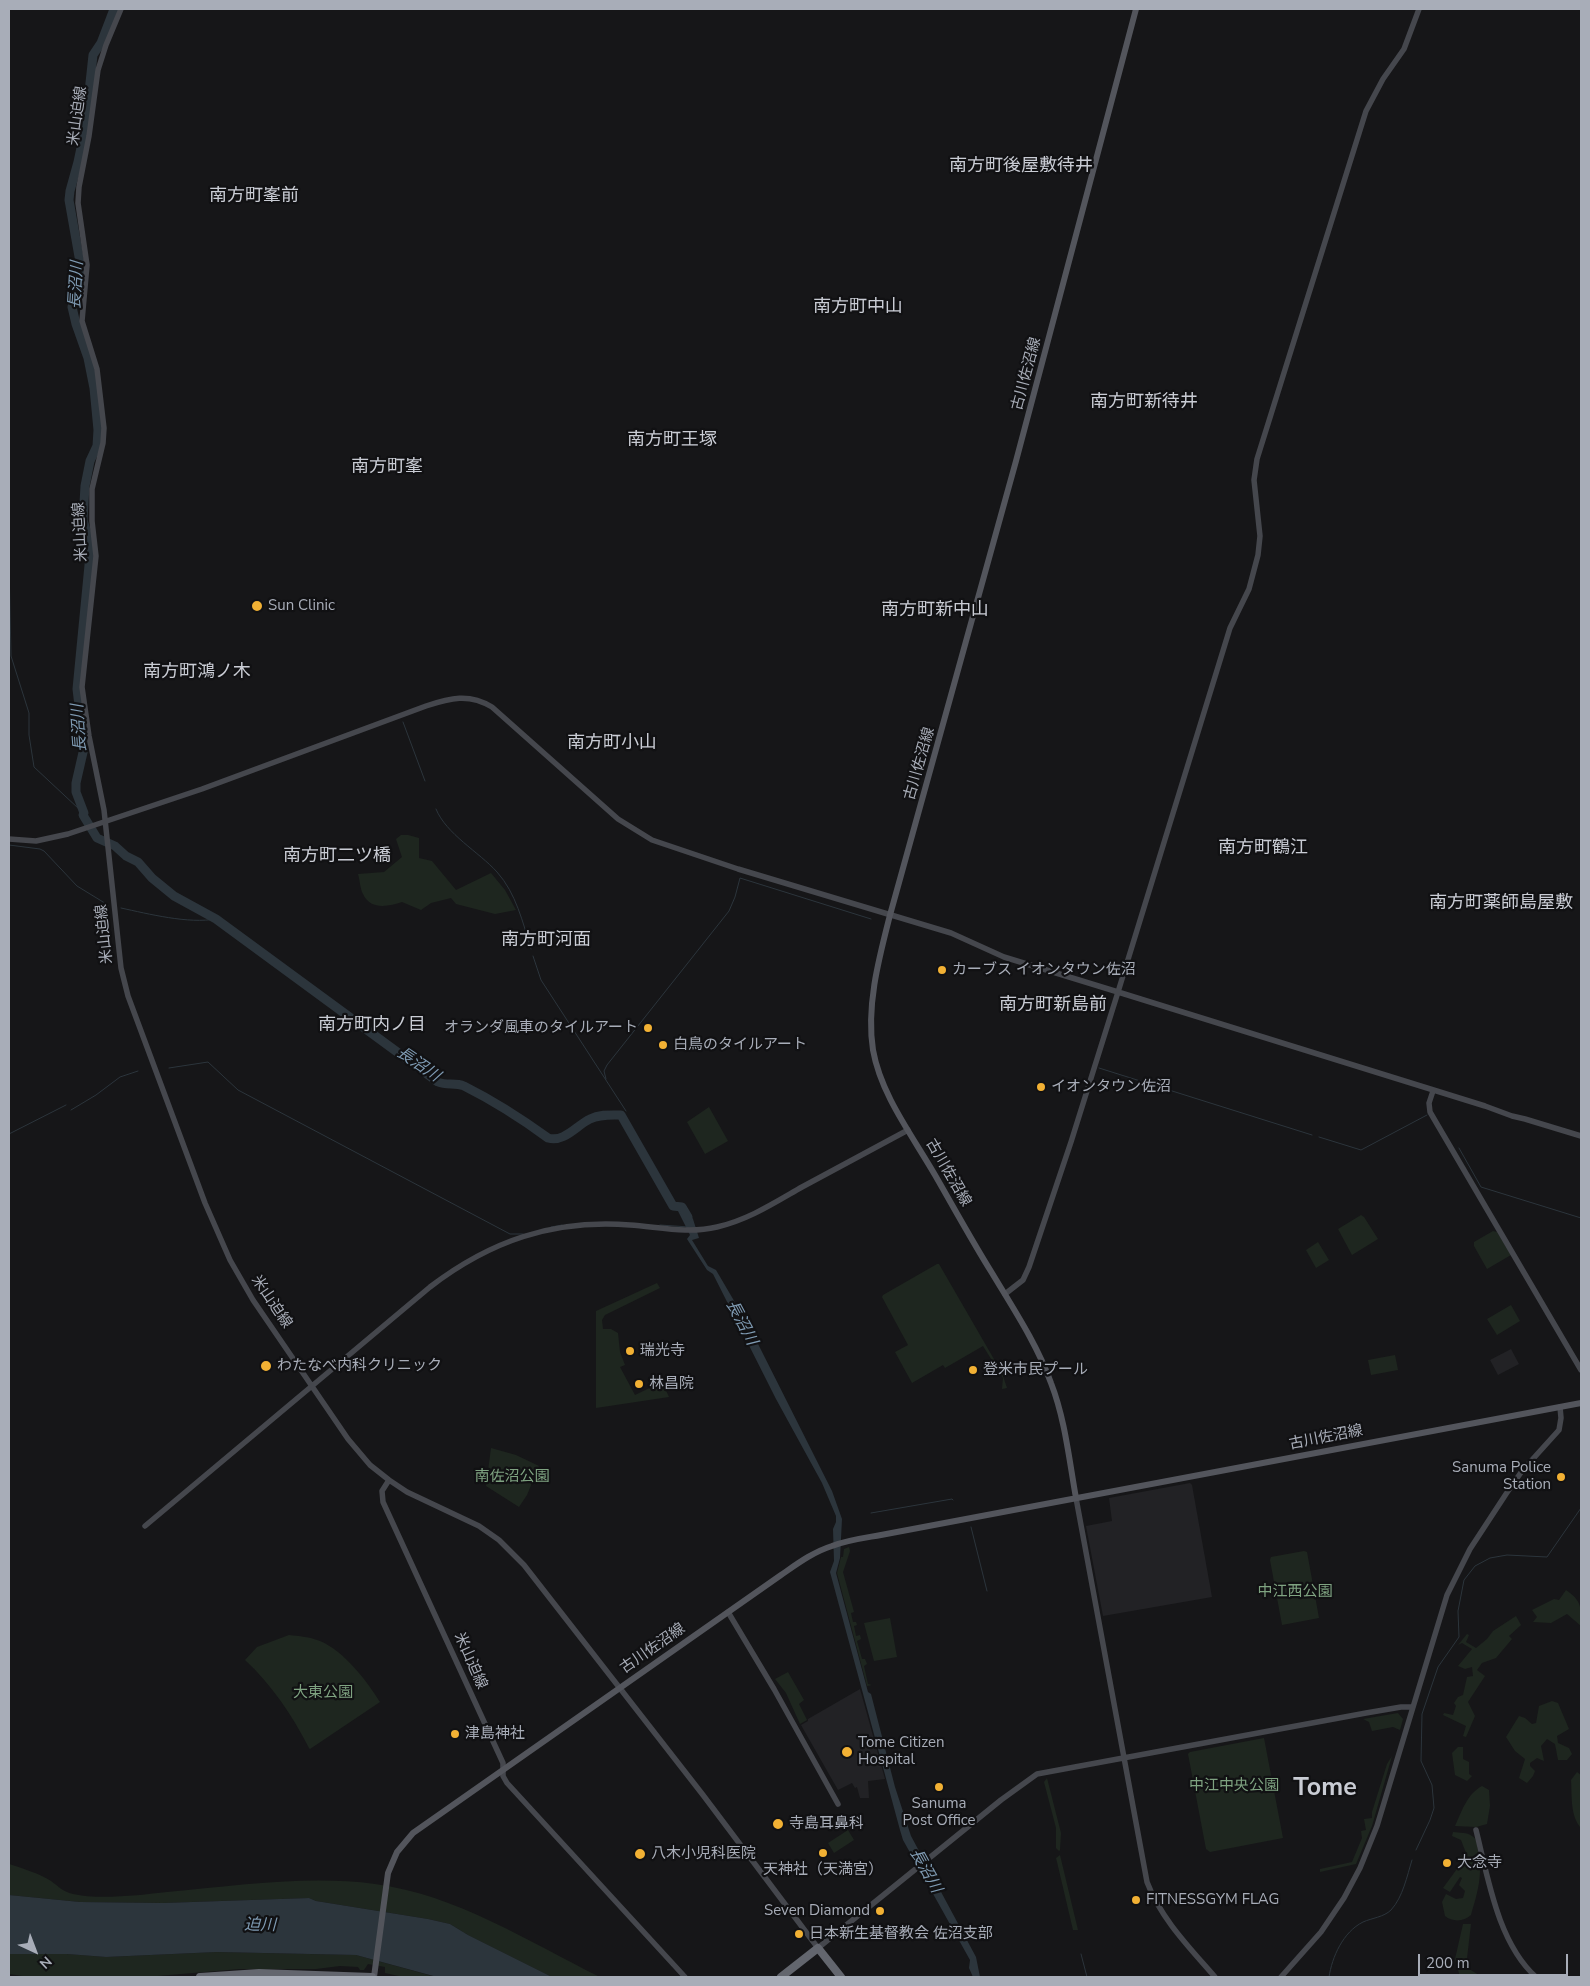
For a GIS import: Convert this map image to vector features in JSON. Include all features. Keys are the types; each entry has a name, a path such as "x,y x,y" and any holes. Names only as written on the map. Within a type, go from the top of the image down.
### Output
{"highway":[{"path":"781,1977 818,1948 841,1977"},
{"path":"200,1977 259,1973 374,1976"}],"main road":[{"name":"古川佐沼線","path":"1076,1498 1065,1430 1051,1382 1025,1328 908,1130 882,1080 871,1036 877,970 890,915 1016,461 1136,9"},
{"name":"古川佐沼線","path":"374,1976 386,1883 392,1860 413,1833 808,1557 831,1546 1581,1403"}],"street":[{"name":"米山迫線","path":"121,9 102,53 98,70 78,196 79,216 87,265 82,321 97,369 104,428 103,443 91,495 96,562 82,687 105,821 121,968 128,996 205,1203 230,1260 253,1300 355,1449 370,1465 389,1480 382,1491 382,1502 503,1763 503,1776 511,1788 685,1977"},
{"path":"1005,1294 1023,1280 1029,1267 1071,1142 1230,628 1249,589 1256,567 1260,536 1254,480 1258,459 1366,111 1378,87 1404,48 1420,9"},
{"path":"9,839 44,840 89,827 447,699 475,698 492,706 618,819 641,834 662,844 950,933 1004,957 1581,1136"},
{"path":"1433,1091 1428,1103 1430,1112 1581,1370"},
{"path":"145,1526 446,1274 496,1245 548,1230 566,1227 630,1225 685,1230 726,1225 749,1217 908,1130"},
{"path":"1280,1977 1307,1949 1325,1926 1344,1898 1360,1868 1377,1826 1440,1616 1457,1573 1470,1548 1516,1479 1559,1430 1560,1407"},
{"path":"389,1480 407,1492 469,1520 499,1540 524,1565 703,1795 818,1948 925,1860 1037,1774 1392,1708 1412,1707"},
{"path":"1076,1498 1150,1890 1169,1923 1215,1977"},
{"path":"728,1612 774,1689 838,1804"},
{"path":"1476,1830 1508,1940 1517,1956 1536,1977"}],"shaded area":[{"path":"1511,1349 1519,1364 1498,1375 1490,1360"},
{"path":"1190,1483 1192,1485 1212,1597 1103,1616 1086,1526 1112,1521 1109,1498"},
{"name":"Tome Citizen Hospital","path":"860,1689 885,1779 868,1781 869,1798 860,1798 857,1787 855,1788 852,1783 838,1790 801,1725"}],"green space":[{"path":"401,835 419,838 419,858 432,861 456,890 491,873 505,890 516,910 495,914 456,904 451,898 431,903 421,910 402,902 386,906 371,903 362,892 358,874 384,872 402,857 396,839"},
{"path":"709,1107 728,1141 705,1154 687,1122"},
{"path":"1361,1215 1378,1239 1352,1255 1338,1229"},
{"path":"1493,1231 1497,1232 1511,1255 1487,1269 1474,1246 1474,1242"},
{"path":"1318,1242 1329,1260 1316,1268 1306,1250"},
{"path":"939,1264 1002,1373 1007,1388 1002,1389 1003,1378 983,1346 945,1368 943,1365 912,1383 895,1352 908,1345 882,1297"},
{"path":"657,1283 660,1288 605,1315 602,1320 603,1329 611,1329 618,1333 620,1352 625,1365 620,1367 635,1395 662,1382 669,1397 596,1408 596,1311"},
{"path":"1511,1305 1520,1321 1497,1335 1487,1319"},
{"path":"1395,1355 1398,1370 1371,1375 1368,1360"},
{"name":"南佐沼公園","path":"491,1448 516,1455 539,1466 527,1495 519,1507 486,1486"},
{"path":"849,1547 850,1551 843,1572 854,1612 851,1613 853,1622 856,1622 857,1625 854,1626 856,1636 860,1635 861,1639 857,1641 862,1659 865,1659 867,1664 864,1666 868,1684 872,1685 867,1686 837,1573 844,1549"},
{"name":"中江西公園","path":"1307,1552 1319,1618 1282,1625 1270,1560 1271,1557"},
{"path":"1566,1590 1580,1605 1581,1626 1567,1614 1551,1623 1533,1622 1537,1617 1532,1610 1554,1599 1559,1600"},
{"path":"1516,1616 1521,1625 1509,1636 1512,1639 1496,1658 1482,1663 1477,1670 1485,1676 1468,1702 1475,1716 1466,1737 1463,1736 1466,1726 1443,1715 1444,1713 1453,1715 1456,1706 1454,1703 1458,1697 1463,1695 1467,1677 1473,1676 1472,1667 1465,1669 1458,1666 1472,1649 1462,1643 1458,1645 1467,1634 1469,1635 1466,1642 1476,1648 1493,1631"},
{"path":"890,1618 897,1657 874,1661 864,1623"},
{"name":"大東公園","path":"289,1635 320,1641 338,1652 362,1676 380,1702 310,1749 281,1701 245,1660 257,1647"},
{"path":"788,1672 804,1700 799,1704 807,1720 800,1724 786,1693 775,1679"},
{"path":"1552,1701 1558,1703 1569,1729 1557,1736 1558,1743 1569,1748 1572,1754 1567,1760 1558,1760 1555,1744 1547,1739 1541,1746 1544,1761 1537,1758 1530,1763 1530,1766 1535,1771 1527,1783 1519,1778 1525,1759 1515,1751 1506,1737 1519,1716 1532,1724 1536,1723 1539,1706"},
{"path":"1398,1713 1403,1719 1400,1730 1393,1727 1372,1731 1369,1722 1363,1719"},
{"name":"中江中央公園","path":"1264,1738 1283,1838 1210,1852 1206,1849 1188,1754 1190,1752"},
{"path":"1458,1747 1463,1747 1463,1759 1469,1762 1469,1774 1472,1776 1467,1781 1455,1775 1452,1753"},
{"path":"1392,1756 1372,1826 1356,1864 1320,1872 1320,1869 1352,1862 1362,1838 1361,1831 1366,1830 1364,1819 1372,1818 1372,1812 1387,1764"},
{"path":"1577,1772 1581,1775 1581,1828 1573,1812 1572,1799 1571,1780"},
{"path":"1047,1778 1061,1833 1059,1851 1056,1848 1056,1828 1044,1782"},
{"path":"1482,1786 1489,1790 1490,1806 1487,1824 1476,1827 1455,1826 1469,1798"},
{"path":"848,1830 854,1840 834,1853 828,1843"},
{"path":"1453,1832 1468,1834 1475,1839 1480,1867 1478,1890 1471,1915 1465,1919 1458,1920 1445,1916 1442,1902 1446,1894 1456,1899 1463,1898 1465,1891 1459,1885 1462,1878 1460,1877 1450,1892 1443,1888 1462,1862 1459,1857 1466,1853 1461,1840 1452,1836"},
{"path":"1060,1855 1078,1930 1073,1930 1056,1858"},
{"path":"9,1864 42,1876 69,1893 95,1897 132,1896 245,1884 297,1881 375,1884 434,1898 463,1909 491,1921 600,1977 552,1977 450,1924 316,1901 309,1898 163,1903 80,1902 9,1895"},
{"path":"1463,1924 1471,1924 1466,1967 1482,1977 1460,1977 1455,1959"},
{"path":"217,1952 356,1955 436,1977 403,1977 385,1973 385,1967 368,1964 364,1970 360,1970 358,1967 340,1966 316,1969 240,1969 146,1977 29,1977 9,1974 9,1954 67,1954 106,1957"}],"water":[{"path":"686,1206 693,1219 699,1238 692,1240 708,1266 716,1270 750,1328 832,1491 842,1519 840,1558 836,1573 868,1692 871,1694 895,1787 911,1836 976,1957 980,1977 973,1977 969,1968 970,1960 903,1840 830,1572 834,1561 833,1529 836,1516 822,1483 776,1399 713,1274 707,1270 687,1239 690,1235 678,1211"},
{"name":"迫川","path":"9,1895 80,1902 163,1903 309,1898 316,1901 450,1924 552,1977 437,1977 356,1955 217,1952 106,1957 67,1954 9,1954"}],"waterway":[{"name":"長沼川","path":"114,9 101,43 93,55 85,129 69,200 81,268 72,307 88,358 94,388 98,430 97,446 90,461 85,486 83,520 88,536 90,555 77,689 84,748 76,783 76,792 84,813 83,815 97,838 115,846 126,856 138,862 152,878 174,896 216,919 438,1082 464,1086 508,1110 548,1138 554,1139 565,1136 594,1117 621,1115 673,1206 682,1207 688,1217"},
{"path":"9,564 11,656 29,713 29,735 34,767 83,815"},
{"path":"403,722 425,781"},
{"path":"436,809 447,827 504,880 518,909 531,949"},
{"path":"9,845 44,851 77,886 108,905"},
{"path":"606,1079 604,1071 607,1065 729,911 740,878 871,919"},
{"path":"121,908 181,919 216,919"},
{"path":"533,956 541,980 626,1111"},
{"path":"169,1068 208,1062 238,1090 510,1234 523,1234"},
{"path":"1099,1068 1312,1135"},
{"path":"71,1110 96,1095 120,1077 138,1071"},
{"path":"9,1134 66,1105"},
{"path":"1319,1137 1361,1150 1427,1115"},
{"path":"1459,1148 1481,1187 1581,1218"},
{"path":"551,1227 562,1225"},
{"path":"660,1225 689,1227"},
{"path":"871,1513 953,1500"},
{"path":"1416,1850 1434,1808 1432,1785 1421,1761 1422,1714 1438,1667 1459,1637 1458,1611 1464,1580 1475,1566 1490,1558 1507,1555 1547,1557 1581,1508"},
{"path":"971,1527 987,1591"},
{"path":"1329,1977 1336,1953 1350,1932 1363,1922 1388,1912 1395,1905 1404,1886 1412,1860"},
{"path":"1081,1954 1087,1977"}],"place":[{"name":"Sun Clinic","path":"257,606"},
{"name":"カーブス イオンタウン佐沼","path":"942,970"},
{"name":"オランダ風車のタイルアート","path":"648,1028"},
{"name":"白鳥のタイルアート","path":"663,1045"},
{"name":"イオンタウン佐沼","path":"1041,1087"},
{"name":"瑞光寺","path":"630,1351"},
{"name":"わたなべ内科クリニック","path":"266,1366"},
{"name":"登米市民プール","path":"973,1370"},
{"name":"林昌院","path":"639,1384"},
{"name":"Sanuma Police Station","path":"1561,1477"},
{"name":"津島神社","path":"455,1734"},
{"name":"Tome Citizen Hospital","path":"847,1752"},
{"name":"Sanuma Post Office","path":"939,1787"},
{"name":"寺島耳鼻科","path":"778,1824"},
{"name":"天神社（天満宮）","path":"823,1853"},
{"name":"八木小児科医院","path":"640,1854"},
{"name":"大念寺","path":"1447,1863"},
{"name":"FITNESSGYM FLAG","path":"1136,1900"},
{"name":"Seven Diamond","path":"880,1911"},
{"name":"日本新生基督教会 佐沼支部","path":"799,1934"}],"district":[{"name":"南方町後屋敷待井","path":"1021,167"},
{"name":"南方町峯前","path":"254,197"},
{"name":"南方町中山","path":"858,308"},
{"name":"南方町新待井","path":"1144,403"},
{"name":"南方町王塚","path":"672,441"},
{"name":"南方町峯","path":"387,468"},
{"name":"南方町新中山","path":"935,611"},
{"name":"南方町鴻ノ木","path":"197,673"},
{"name":"南方町小山","path":"612,744"},
{"name":"南方町鶴江","path":"1263,849"},
{"name":"南方町二ツ橋","path":"337,857"},
{"name":"南方町薬師島屋敷","path":"1501,904"},
{"name":"南方町河面","path":"546,941"},
{"name":"南方町新島前","path":"1053,1006"},
{"name":"南方町内ノ目","path":"372,1026"},
{"name":"Tome","path":"1325,1789"}]}
